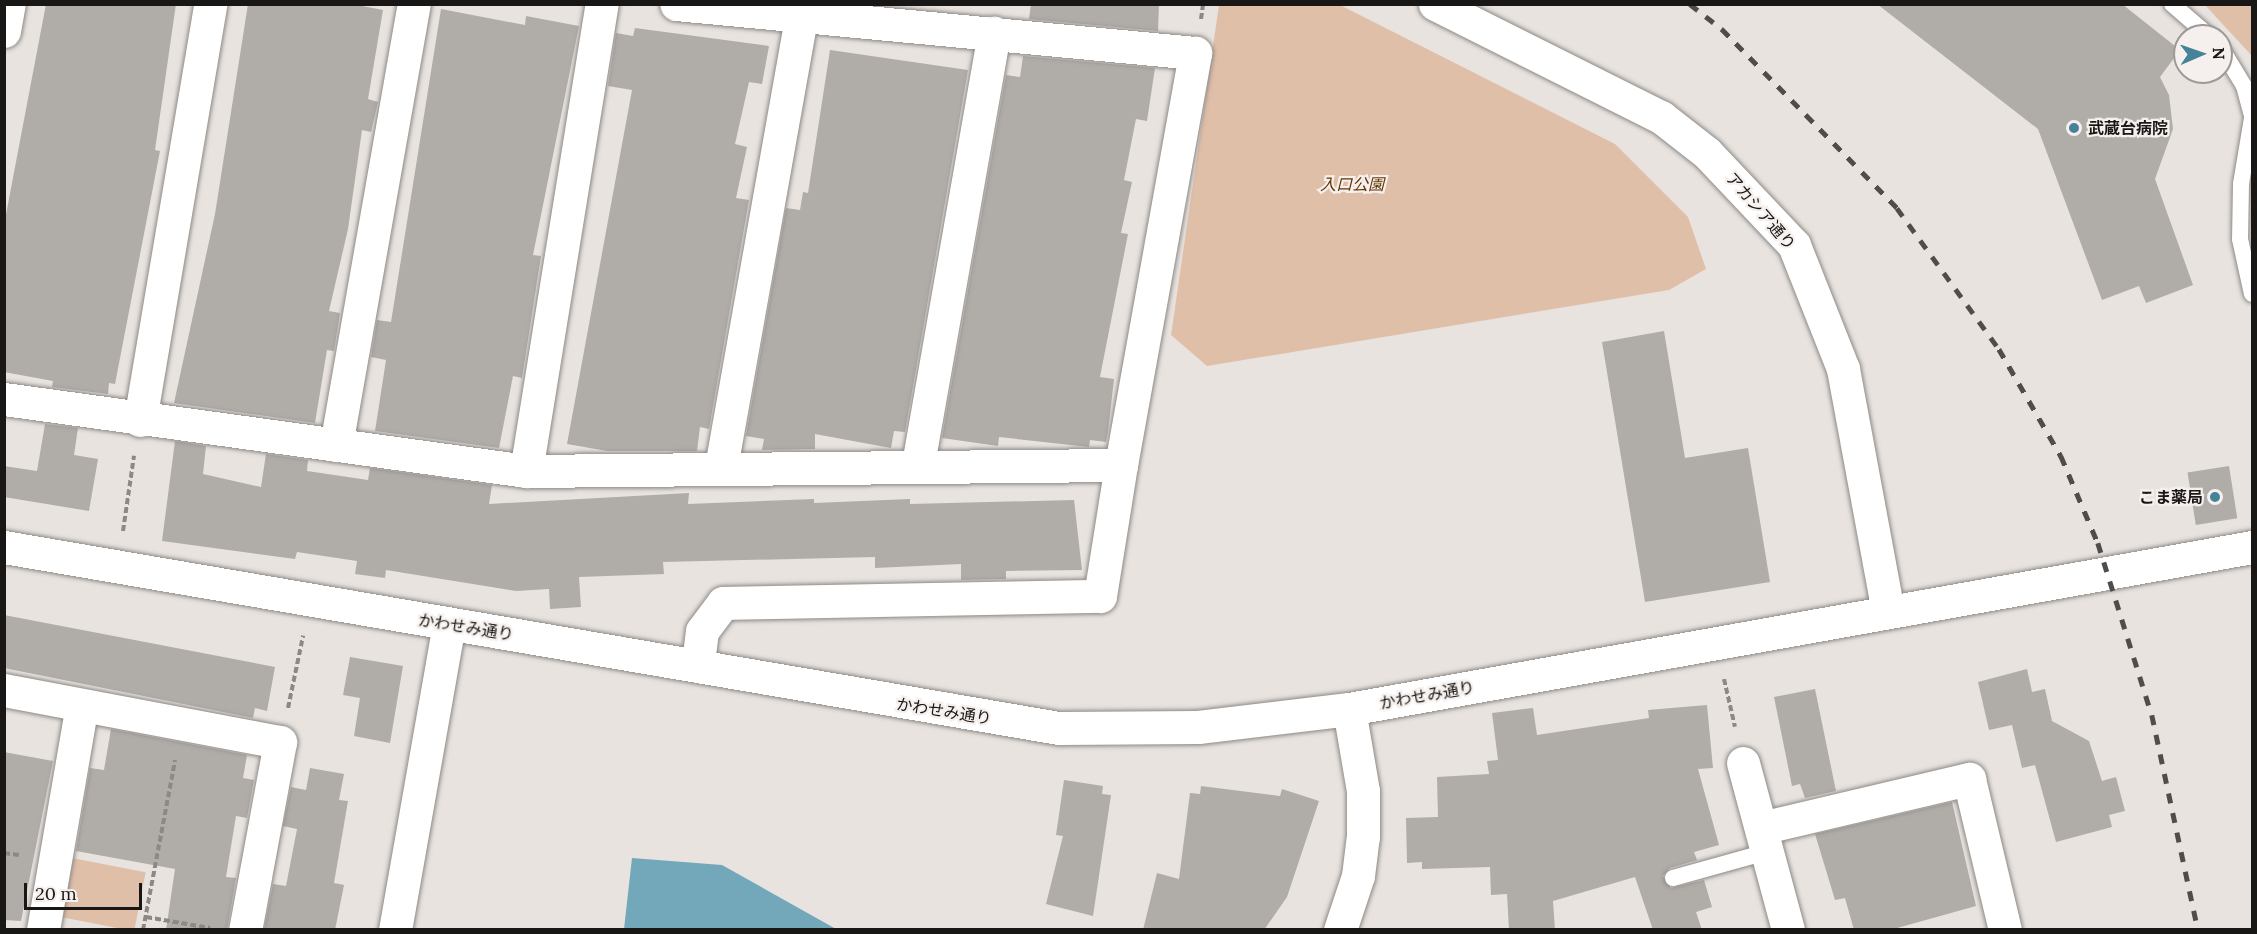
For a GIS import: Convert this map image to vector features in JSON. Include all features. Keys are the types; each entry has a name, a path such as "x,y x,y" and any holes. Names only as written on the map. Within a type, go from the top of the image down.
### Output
{"street":[{"path":"4,31 9,4"},
{"path":"140,420 210,4"},
{"path":"336,445 414,4"},
{"path":"526,471 602,4"},
{"path":"676,4 1195,53 1121,465 1100,596 723,603 702,632 698,663"},
{"name":"アカシア通り","path":"1435,4 1661,117 1722,167 1794,245 1843,369 1888,611"},
{"path":"721,467 801,17"},
{"path":"918,464 994,33"},
{"path":"4,399 140,420 526,471 918,464 1121,465"},
{"name":"かわせみ通り","path":"4,547 449,625 698,663 879,701 1059,728 1198,727 1349,709 2253,547"},
{"path":"395,930 449,625"},
{"path":"4,690 280,742 245,930"},
{"path":"43,930 82,705"},
{"path":"1340,930 1358,876 1363,837 1363,791 1349,709"},
{"path":"1743,762 1788,930"},
{"path":"1764,840 1969,779 2005,930"}],"lane":[{"path":"2172,4 2195,24"},
{"path":"2233,68 2244,86 2253,117 2241,184 2240,239 2253,294"},
{"path":"1673,878 1764,840"}],"path":[{"path":"118,568 140,420"},
{"path":"280,742 311,600"},
{"path":"1716,643 1743,762"},
{"path":"143,930 181,724"},
{"path":"146,917 216,930"}],"green space":[{"name":"入口公園","path":"1219,5 1340,5 1615,144 1688,217 1706,269 1669,290 1207,366 1171,335"},
{"path":"2205,5 2252,5 2252,56 2233,35 2233,24 2223,24"},
{"path":"72,858 146,872 134,930 61,917"}],"water":[{"path":"632,858 722,865 836,929 624,929"}],"building":[{"path":"46,4 176,4 155,150 160,151 115,384 109,383 108,394 52,387 53,381 4,372 4,225"},
{"path":"248,4 352,4 383,10 368,99 378,102 371,132 362,130 348,229 329,311 340,313 334,351 327,350 315,423 174,403 215,214"},
{"path":"1031,4 1159,4 1158,31 1029,19"},
{"path":"1877,4 2122,4 2173,44 2173,59 2160,77 2169,95 2173,129 2155,179 2193,285 2146,303 2139,286 2102,300 2038,129"},
{"path":"441,9 525,25 526,16 579,26 533,255 541,256 522,378 513,376 499,448 375,431 386,360 371,357 377,320 391,322"},
{"path":"635,28 769,46 762,84 749,82 735,144 747,147 736,198 749,200 709,429 700,427 697,451 607,451 567,444 632,90 608,86 616,33 633,36"},
{"path":"830,50 968,70 905,432 894,431 891,448 815,434 815,449 762,450 764,439 746,436 786,208 800,210 803,192 808,193"},
{"path":"1023,56 1155,68 1147,121 1136,119 1124,180 1132,182 1121,233 1128,234 1100,377 1114,379 1108,432 1106,442 1090,440 1089,447 999,437 998,446 942,438 1006,75 1020,77"},
{"path":"1664,331 1685,458 1748,448 1770,582 1645,602 1602,342"},
{"path":"45,424 78,428 74,455 98,459 89,511 4,497 4,466 37,471"},
{"path":"175,441 206,446 203,474 261,487 266,454 308,460 307,471 368,480 370,468 492,485 489,504 689,493 688,504 814,499 814,503 910,499 910,504 1074,500 1082,570 1006,571 1006,579 961,580 961,564 875,568 875,557 663,562 664,574 579,577 581,607 550,609 549,589 516,591 386,570 385,578 355,574 357,561 297,552 295,559 162,541"},
{"path":"2229,466 2237,518 2196,525 2188,473"},
{"path":"4,615 275,667 267,711 255,708 253,718 4,668"},
{"path":"350,657 403,666 390,743 354,736 360,698 343,695"},
{"path":"2027,669 2032,692 2045,689 2052,721 2089,741 2102,781 2116,777 2125,811 2109,815 2112,827 2056,842 2035,765 2022,768 2012,725 1989,730 1978,682"},
{"path":"1815,689 1836,791 1805,798 1800,784 1792,786 1774,697"},
{"path":"1707,705 1713,768 1698,769 1719,845 1694,852 1697,860 1670,868 1663,876 1671,888 1704,880 1712,907 1696,912 1702,930 1653,930 1635,877 1553,901 1555,930 1509,930 1507,894 1491,895 1490,867 1422,869 1422,862 1407,863 1406,818 1438,817 1437,777 1489,774 1487,761 1498,760 1492,713 1533,708 1537,735 1649,718 1648,710"},
{"path":"111,729 247,755 243,778 254,780 247,818 236,816 226,877 236,878 227,930 166,930 175,869 76,851 90,768 104,770"},
{"path":"4,752 53,761 21,921 4,920"},
{"path":"310,768 344,774 339,800 348,801 334,883 344,885 335,930 264,930 273,884 286,886 297,829 283,826 291,787 306,790"},
{"path":"1064,780 1103,786 1102,794 1111,795 1093,916 1046,904 1063,836 1056,835"},
{"path":"1201,786 1280,796 1282,789 1319,801 1287,897 1264,930 1143,930 1157,873 1179,879 1190,793 1200,794"},
{"path":"1952,802 1976,906 1890,930 1854,930 1845,898 1835,900 1815,834"}],"railway":[{"path":"1690,4 1722,29 1897,208 1999,349 2061,456 2098,543 2152,715 2198,930"}],"place":[{"name":"武蔵台病院","path":"2074,128"},
{"name":"こま薬局","path":"2215,497"}]}
